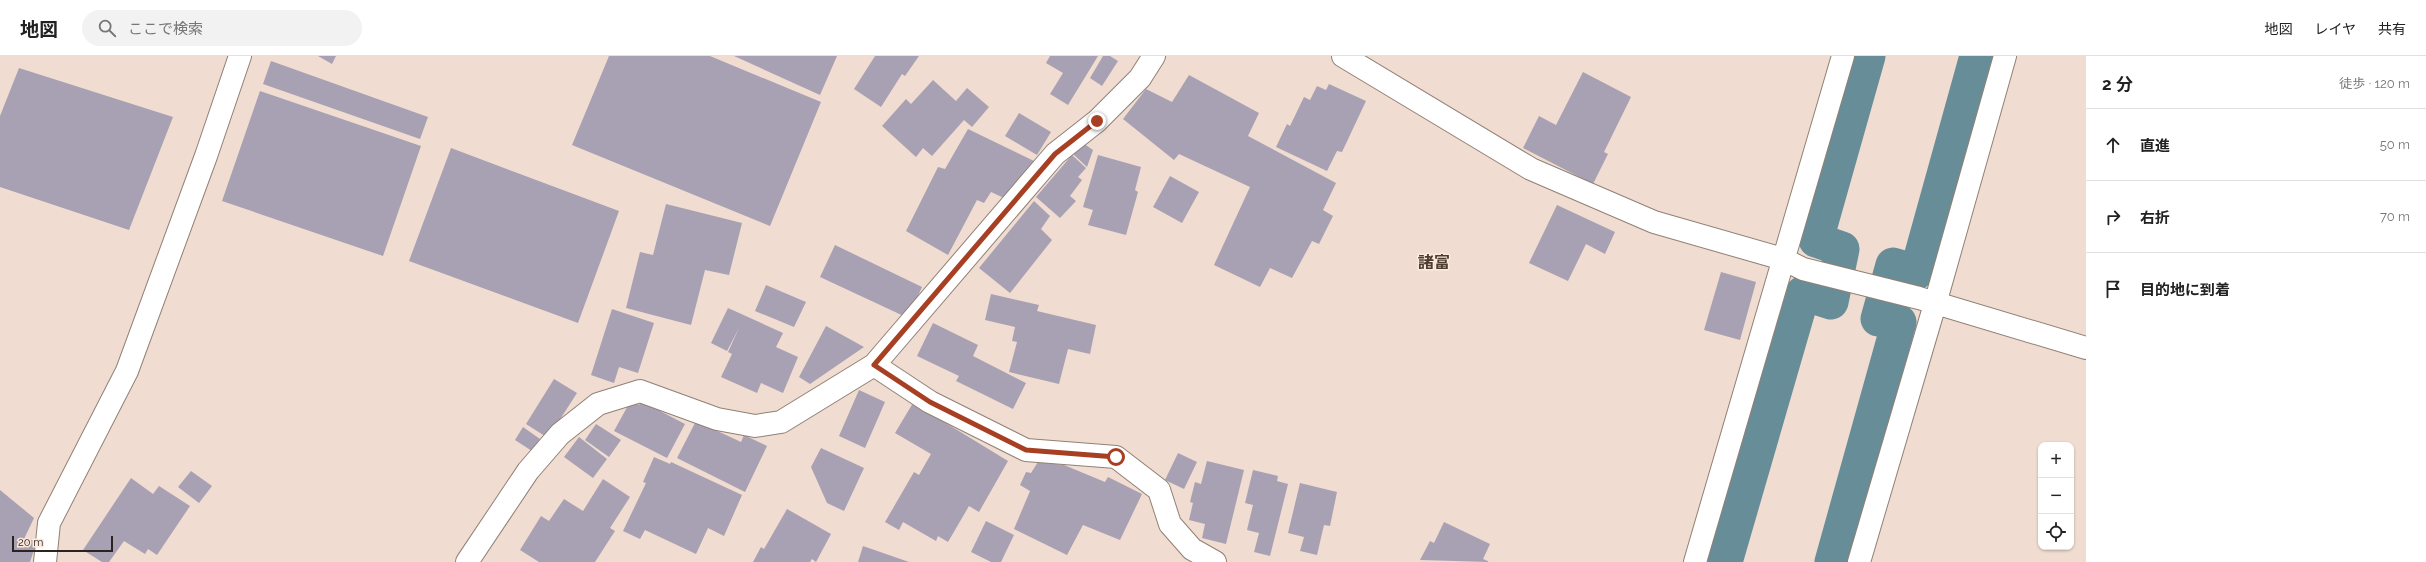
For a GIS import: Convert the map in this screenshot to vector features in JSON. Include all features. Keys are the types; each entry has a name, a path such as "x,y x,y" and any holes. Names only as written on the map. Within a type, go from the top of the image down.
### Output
{"street":[{"path":"44,562 49,523 127,372 206,156 240,56"},
{"path":"466,562 528,471 560,434 598,404 640,391 717,419 755,426 781,422 874,365 1055,154 1097,121 1119,100 1140,78 1154,56"},
{"path":"1343,56 1531,169 1654,222 1783,259 1803,269 1927,301 2086,348"},
{"path":"1695,562 1843,56"},
{"path":"1859,562 1927,301 2004,56"},
{"path":"874,365 930,402 1026,450 1116,457 1159,490 1170,524 1192,549 1215,562"}],"building":[{"path":"318,56 336,56 332,64"},
{"path":"609,56 710,56 821,102 770,226 572,145"},
{"path":"734,56 837,56 820,95"},
{"path":"875,56 919,56 905,76 902,74 881,107 854,89"},
{"path":"1050,56 1098,56 1068,105 1050,94 1063,73 1046,63"},
{"path":"1103,56 1110,56 1118,61 1102,86 1090,78"},
{"path":"271,61 428,117 420,139 263,84"},
{"path":"19,68 173,117 129,230 0,187 0,116"},
{"path":"1583,72 1631,97 1604,152 1608,154 1593,184 1523,148 1539,116 1556,125"},
{"path":"1189,75 1259,113 1248,136 1336,183 1323,210 1333,216 1319,244 1312,241 1292,278 1270,268 1260,287 1214,265 1250,187 1179,154 1174,160 1123,119 1146,89 1172,102"},
{"path":"933,80 956,101 967,88 989,107 972,127 964,120 932,156 923,148 916,157 882,126 906,99 911,104"},
{"path":"1329,84 1366,101 1342,152 1337,151 1327,171 1276,147 1287,124 1290,126 1304,97 1310,100 1317,86 1326,90"},
{"path":"260,91 421,146 383,256 222,201"},
{"path":"1019,113 1051,132 1037,155 1005,136"},
{"path":"968,129 1036,162 1006,199 991,192 984,203 977,200 948,255 906,231 938,167 945,169"},
{"path":"1083,143 1093,150 1087,167 1073,154"},
{"path":"451,148 619,211 578,323 409,261"},
{"path":"1072,155 1086,168 1078,177 1082,180 1070,196 1076,201 1060,218 1036,197"},
{"path":"1098,155 1141,167 1135,190 1138,192 1126,235 1088,225 1093,210 1083,207"},
{"path":"1170,176 1199,192 1182,223 1153,207"},
{"path":"1034,201 1050,216 1041,229 1052,240 1010,293 979,268"},
{"path":"666,204 742,223 729,275 705,270 691,325 626,308 640,252 653,255"},
{"path":"1557,205 1615,232 1605,254 1586,244 1568,281 1529,263"},
{"path":"835,245 922,287 908,318 820,277"},
{"path":"1721,272 1756,282 1740,340 1704,330"},
{"path":"766,285 806,302 794,327 755,311"},
{"path":"991,294 1039,305 1037,311 1096,325 1090,354 1068,349 1059,384 1009,372 1017,342 1012,341 1015,327 985,320"},
{"path":"728,308 783,333 776,347 798,357 783,393 761,383 757,393 721,377 732,354 728,352 739,328 727,351 711,343"},
{"path":"612,309 654,323 638,373 619,367 614,383 591,375"},
{"path":"933,323 978,345 973,356 1026,383 1013,409 956,381 959,376 917,356"},
{"path":"826,326 864,347 810,384 799,377"},
{"path":"554,379 577,393 548,438 526,424"},
{"path":"859,390 885,402 865,448 839,436"},
{"path":"631,400 639,405 641,401 685,424 667,458 614,431"},
{"path":"913,403 1008,461 979,512 969,506 948,542 938,536 936,541 903,522 899,530 885,522 914,472 919,475 931,454 895,433"},
{"path":"696,421 741,442 744,435 767,446 745,492 677,458"},
{"path":"596,424 621,440 609,457 585,440"},
{"path":"523,427 540,439 532,451 515,440"},
{"path":"579,437 607,459 593,478 564,457"},
{"path":"821,448 864,468 844,511 827,503 811,467"},
{"path":"1178,453 1197,462 1184,489 1165,480"},
{"path":"654,457 670,464 671,462 742,495 724,536 708,528 696,554 645,530 640,539 623,531 646,483 643,482"},
{"path":"1207,461 1244,470 1226,544 1202,538 1205,524 1189,520 1193,503 1190,502 1195,482 1201,484"},
{"path":"1038,462 1064,465 1105,482 1108,477 1142,494 1120,540 1083,525 1067,555 1014,529 1030,491 1020,485 1026,472 1031,473"},
{"path":"1253,470 1278,476 1277,481 1288,484 1270,556 1254,552 1259,533 1247,530 1253,505 1245,503"},
{"path":"191,471 212,486 199,503 178,487"},
{"path":"131,478 153,494 159,486 190,506 157,555 148,549 145,554 124,541 109,562 102,562 83,550"},
{"path":"603,479 630,497 610,528 615,531 595,562 539,562 520,550 541,516 549,521 564,499 583,511"},
{"path":"1300,483 1337,492 1330,526 1324,525 1317,555 1300,551 1304,537 1288,533"},
{"path":"0,490 34,518 24,539 37,541 30,562 0,562"},
{"path":"787,509 831,534 816,562 812,559 810,562 753,562 761,547 764,549"},
{"path":"986,521 1014,535 1001,562 991,562 971,552"},
{"path":"1444,522 1490,544 1483,559 1490,562 1420,560 1430,541 1434,543"},
{"path":"863,546 909,562 858,562"}],"waterway":[{"path":"1725,562 1803,293 1831,302 1842,249 1816,240 1868,56"},
{"path":"1832,562 1899,322 1878,319 1893,265 1917,272 1977,56"}],"district":[{"name":"諸富","path":"1434,262"}],"route":[{"path":"1097,121 1055,154 933,299 874,365 930,402 1026,450 1116,457"}]}
